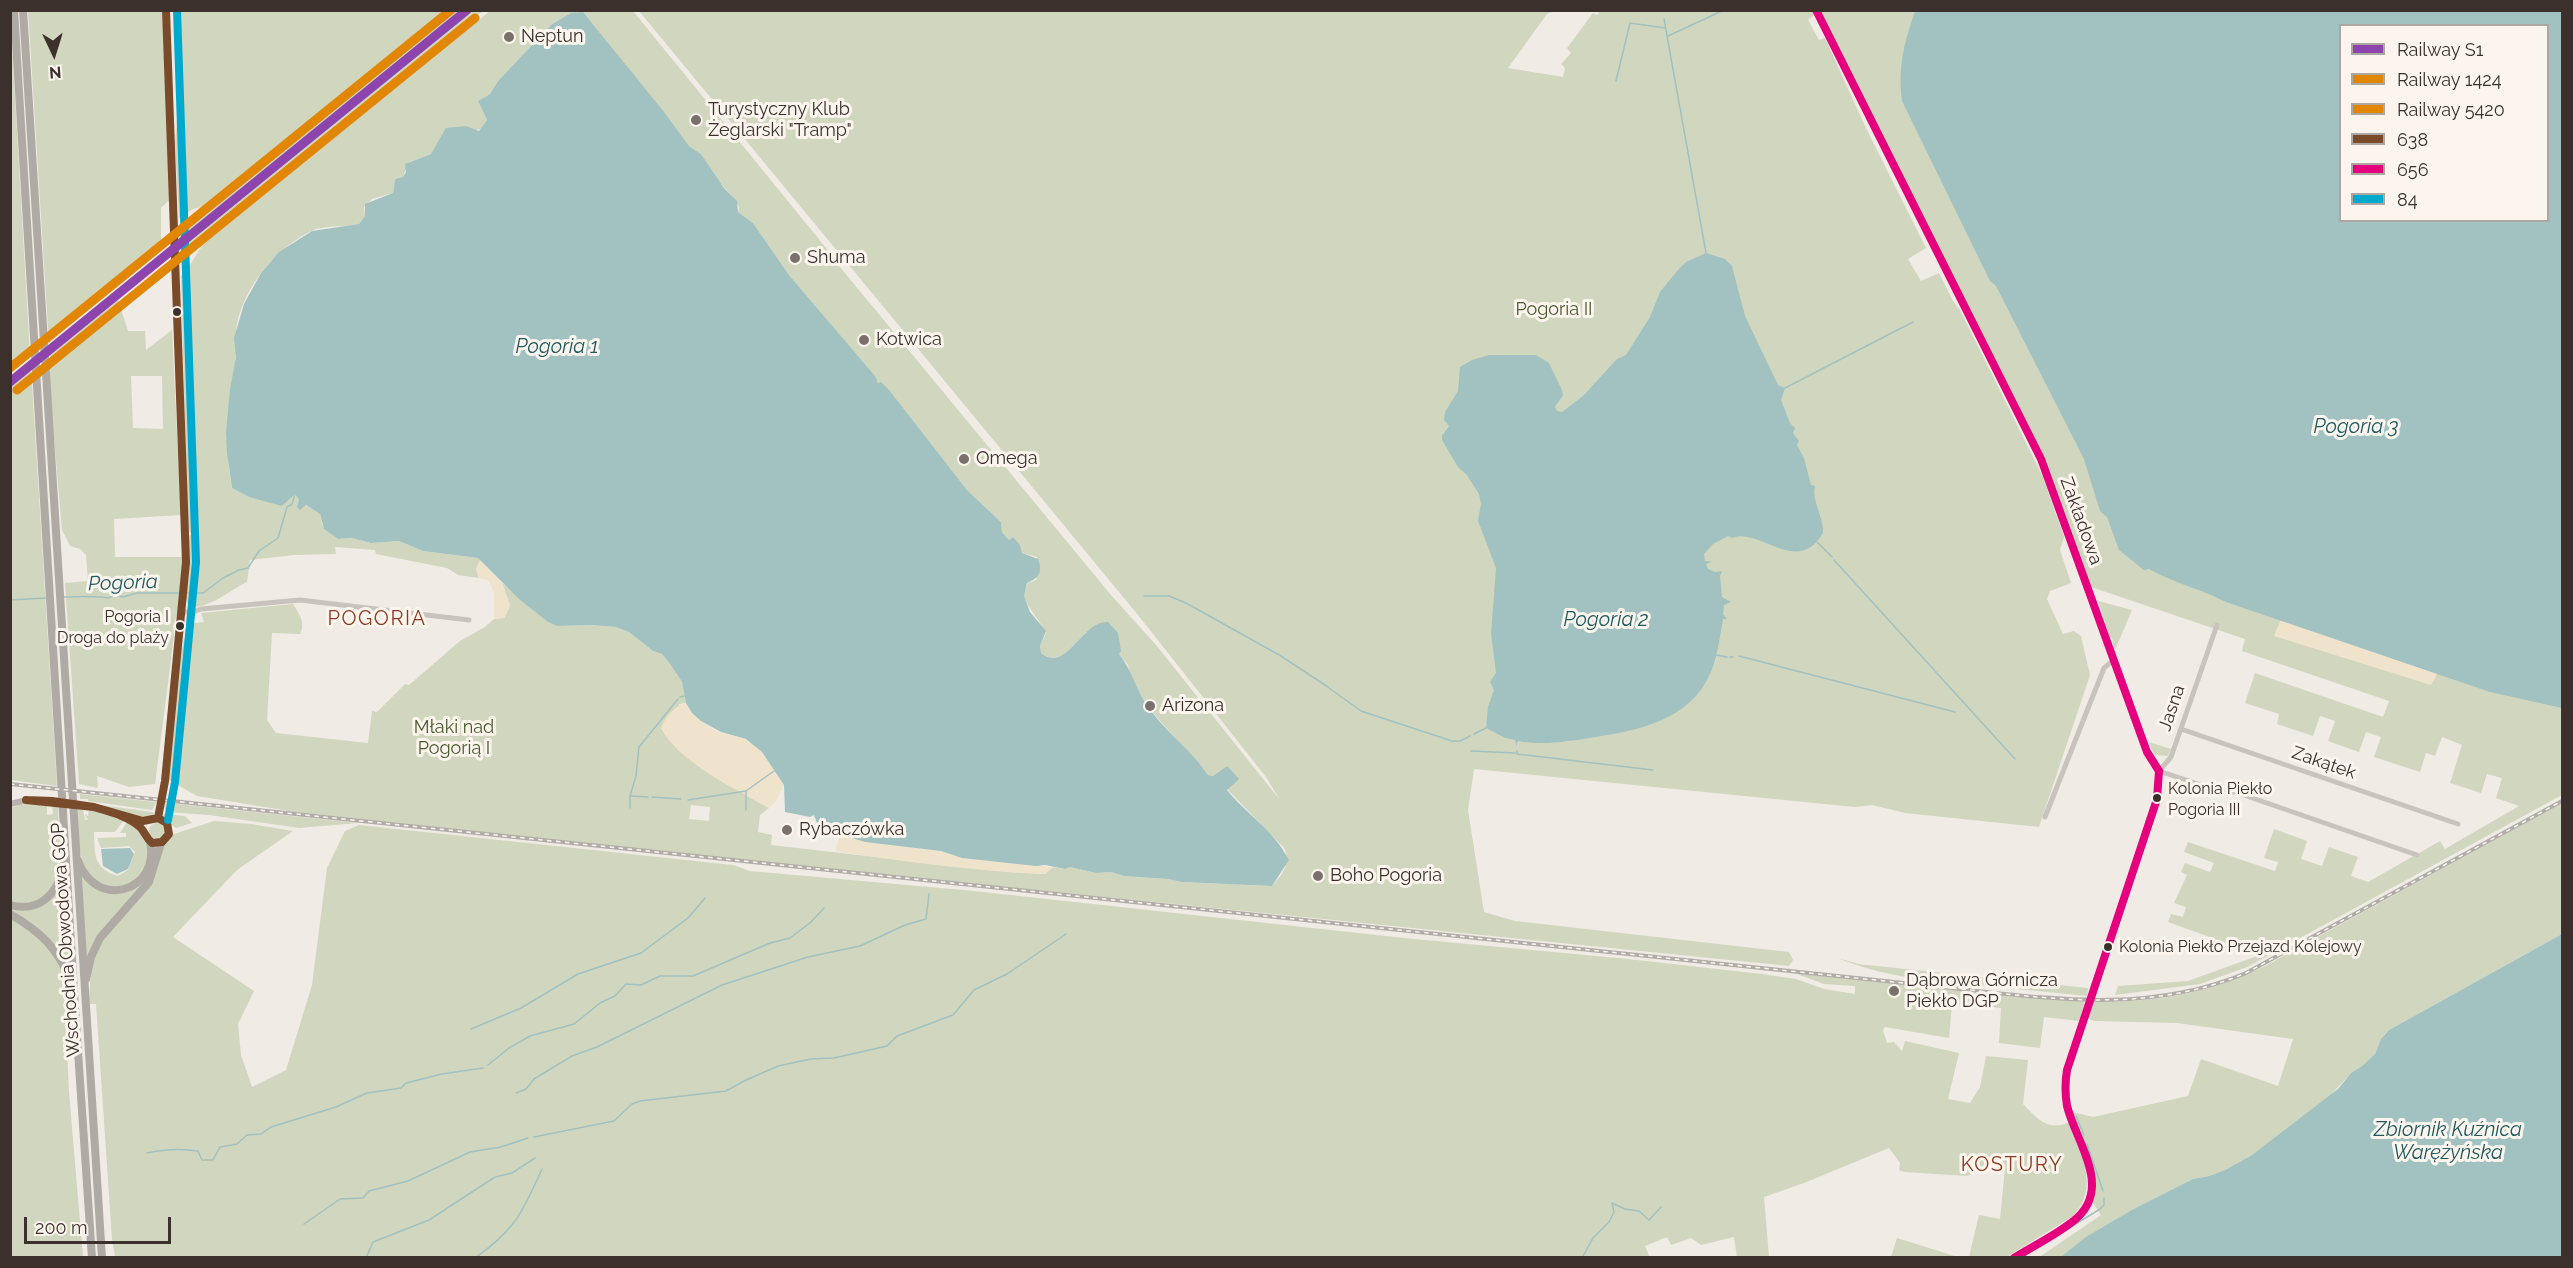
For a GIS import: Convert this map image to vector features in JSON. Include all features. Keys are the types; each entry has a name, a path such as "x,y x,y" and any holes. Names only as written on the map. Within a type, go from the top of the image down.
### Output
{"highway":[{"name":"Wschodnia Obwodowa GOP","path":"14,10 36,382 55,590 60,605 102,1257"},
{"name":"Wschodnia Obwodowa GOP","path":"23,10 46,380 55,590 51,605 92,1257"},
{"path":"75,851 81,869 92,883 109,891 121,891 135,885 145,873 150,856 150,842"},
{"path":"84,990 91,957 97,943 147,885 161,843"},
{"path":"10,905 29,907 50,896 60,879 65,851"},
{"path":"10,914 34,928 51,943 62,960 74,992"}],"main road":[{"path":"10,804 24,800 48,802 88,807 127,818 149,821 158,818 165,822 169,830 166,838 161,843 150,842 144,832 127,818"},
{"path":"144,832 149,821"}],"street":[{"path":"158,818 165,781 182,612 186,542 166,10"},
{"name":"Zakładowa","path":"1816,10 2041,459 2146,752 2159,771"},
{"path":"182,612 300,600 469,620"},
{"name":"Jasna","path":"2013,1257 2073,1221 2085,1209 2091,1195 2093,1178 2066,1098 2067,1071 2157,799 2159,771 2170,759 2217,625"},
{"path":"2045,817 2104,668 2114,660"},
{"name":"Zakątek","path":"2181,729 2458,824"},
{"path":"2159,771 2222,792 2236,792 2417,855"}],"green space":[{"path":"177,10 461,11 179,239 178,229 182,226 185,228 211,205 193,209 179,218 175,143 177,122 182,123"},
{"path":"28,11 163,11 171,198 161,208 161,240 49,343"},
{"path":"470,11 483,11 232,214 195,245 183,263 179,263 179,246"},
{"path":"490,11 633,11 830,255 1111,595 1156,645 1280,800 1266,777 1138,615 639,11 1553,11 1547,14 1508,68 1563,77 1565,68 1561,64 1571,53 1567,48 1593,13 1597,15 1600,11 1812,11 1814,15 1808,20 1819,40 1825,38 1866,128 1926,248 1908,259 1921,281 1939,273 1960,310 2043,477 2064,537 2060,550 2071,583 2050,591 2047,599 2063,634 2074,631 2081,636 2090,675 2039,827 1905,813 1872,805 1855,807 1474,769 1468,810 1484,912 1515,921 1789,952 1793,960 1789,966 788,865 295,812 197,796 169,780 181,653 188,624 204,622 201,613 293,604 302,622 302,630 300,634 272,633 267,720 276,733 368,743 372,711 377,712 405,684 409,685 460,641 485,627 494,619 504,618 510,606 502,583 548,622 557,626 616,627 629,632 653,651 662,654 682,682 686,703 679,704 677,749 721,781 769,808 760,815 758,832 772,835 771,845 1007,872 1045,874 1053,867 1064,869 1070,867 1096,873 1111,872 1124,876 1182,882 1272,886 1282,873 1287,858 1284,848 1227,789 1227,766 1213,776 1208,775 1147,706 1130,675 1128,665 1119,654 1086,632 1066,653 1060,656 1048,657 1041,653 1040,646 1046,633 1023,596 1028,583 1036,580 1037,557 1022,553 1013,537 1009,540 1002,532 1001,522 967,490 890,391 878,383 876,377 789,275 753,223 738,212 739,207 732,196 716,178 701,154 689,146 592,23 551,25 498,81 490,94 478,101 487,120 481,129 475,130 466,126 431,154 409,162 403,177 395,179 393,193 372,199 364,207 365,216 359,224 327,227 309,232 284,249 255,282 237,323 237,351 228,438 232,488 249,497 295,494 299,500 300,509 306,505 320,514 322,524 327,531 338,539 353,538 370,543 399,541 423,551 478,558 480,560 476,569 479,578 458,575 447,568 376,554 375,550 335,547 336,554 294,555 250,560 247,582 210,603 195,607 188,605 186,598 189,536 192,534 188,530 181,276 206,242","holes":["1487,728 1573,741 1544,743 1518,741 1516,747 1515,740 1505,738","691,805 710,807 709,821 689,819"]},
{"name":"Pogoria 3","path":"1818,11 2562,11 2562,795 2247,967 2200,984 2115,995 2118,986 2188,981 2260,955 2168,922 2171,914 2183,917 2186,907 2174,903 2187,875 2181,872 2185,863 2210,872 2214,863 2184,852 2188,842 2275,871 2278,862 2264,858 2274,829 2307,841 2301,859 2322,866 2329,847 2358,857 2351,876 2368,882 2440,841 2445,849 2519,806 2496,798 2502,778 2487,774 2481,793 2450,783 2462,745 2442,737 2435,756 2426,753 2420,772 2374,757 2381,737 2366,732 2359,752 2328,741 2335,721 2320,716 2313,736 2277,724 2279,714 2245,703 2255,673 2383,717 2389,701 2242,651 2245,639 2091,587 2043,457"},
{"path":"11,28 30,356 10,372"},
{"path":"118,300 128,331 145,331 146,350 172,330 181,515 114,519 115,557 183,557 155,784 129,787 97,776 98,788 79,784 65,583 88,581 86,555 80,549 70,546 62,530 49,379 50,355","holes":["131,376 162,376 163,429 133,428"]},
{"path":"31,368 57,786 11,780 10,386"},
{"path":"2098,601 2132,610 2115,650 2112,638 2110,638"},
{"path":"2149,742 2171,749 2168,756 2154,755"},
{"path":"80,794 157,801 152,810 88,801 88,799 80,799"},
{"path":"165,802 358,823 299,828 209,815 167,812"},
{"path":"2562,803 2562,934 2389,1030 2375,1054 2351,1073 2329,1097 2252,1155 2225,1170 2193,1179 2106,1226 2107,1257 2038,1258 2101,1215 2093,1203 2095,1179 2090,1156 2072,1112 2093,1117 2188,1096 2201,1059 2278,1086 2293,1039 2177,1023 2094,1021 2087,1018 2092,1002 2180,995 2240,977 2263,967"},
{"path":"23,804 47,805 47,815 53,814 52,806 58,807 59,856 53,886 44,897 30,902 11,902 10,808"},
{"path":"94,804 154,813 150,818 140,818"},
{"path":"78,809 83,810 85,820 89,819 85,814 88,816 89,809 124,820 115,832 94,832 97,859 103,869 110,873 118,876 128,870 135,852 129,846 101,848 97,838 126,837 126,833 120,833 127,822 143,835 148,850 145,865 137,877 124,885 110,887 96,881 82,858 79,844"},
{"path":"163,814 185,816 192,823 176,828"},
{"path":"214,821 293,831 237,870 173,937 254,991 238,1024 241,1055 252,1087 286,1070 312,985 327,868 345,831 359,825 733,865 750,871 974,891 1762,974 1796,979 1824,989 1855,994 1855,986 1824,984 1797,974 1772,971 2034,998 2085,1001 2079,1021 2044,1017 2040,1048 1999,1043 2001,1008 1952,1004 1949,1038 1885,1027 1883,1030 1887,1043 1894,1042 1902,1051 1905,1041 1959,1053 1948,1099 1970,1103 1980,1087 1986,1056 2028,1060 2023,1104 2038,1119 2049,1125 2062,1125 2070,1122 2086,1170 2085,1194 2073,1216 2005,1258 1969,1257 1979,1215 2000,1219 2005,1168 1988,1168 1967,1176 1904,1172 1899,1170 1900,1163 1889,1148 1764,1197 1769,1257 1737,1257 1734,1237 1701,1245 1691,1238 1671,1245 1667,1237 1645,1246 1650,1258 115,1257 96,1004 89,1004 91,968 98,946 143,894 163,844 174,834"},
{"path":"157,823 163,825 165,831 163,837 157,839 151,837 149,831 151,825"},
{"path":"81,875 97,888 113,894 129,890 146,876 147,879 100,933 87,962"},
{"path":"64,881 68,968 63,958 44,935 11,911 11,908 42,903 52,896"},
{"path":"11,917 41,937 63,968 69,1092 83,1257 11,1258"},
{"path":"1838,958 1858,964 2088,988 2087,996 1919,979 1870,969"},
{"path":"1897,1238 1958,1257 1891,1257"}],"sand":[{"path":"480,560 502,583 510,606 504,618 494,619 494,592 488,580 479,578 476,569"},
{"path":"2281,619 2438,673 2431,685 2274,636"},
{"path":"686,703 697,717 711,728 745,740 762,752 784,785 776,801 769,808 709,774 680,752 669,740 661,728 674,709"},
{"path":"840,836 865,842 941,851 962,858 1053,867 1045,874 992,871 835,851"}],"water":[{"name":"Pogoria 3","path":"1915,11 2562,11 2562,708 2490,692 2226,602 2149,569 2144,570 2119,550 2107,517 2100,511 2084,459 1996,286 1990,281 1902,101 1901,65"},
{"name":"Pogoria 1","path":"583,12 689,146 701,154 724,188 737,201 738,212 753,223 789,275 876,377 878,383 881,382 890,391 967,490 1001,522 1002,532 1009,540 1013,537 1020,545 1022,553 1038,559 1039,574 1027,583 1024,596 1030,612 1046,631 1040,646 1041,653 1050,658 1059,657 1090,629 1108,622 1118,633 1121,651 1119,654 1155,716 1208,775 1213,776 1227,766 1239,779 1227,790 1276,840 1289,860 1272,886 1182,882 1124,876 1111,872 1096,873 1070,867 1065,869 1045,865 962,858 941,851 865,842 824,830 818,826 814,815 810,817 785,812 784,785 762,752 746,739 721,732 692,713 686,703 682,682 671,665 662,654 653,651 629,632 616,627 557,626 548,622 519,599 478,558 423,551 399,541 371,543 352,538 338,539 324,529 320,514 306,505 300,510 297,507 299,500 295,494 282,506 249,497 232,488 226,432 236,357 234,338 244,304 261,273 279,252 312,231 359,224 365,216 365,204 393,193 395,179 403,177 406,172 405,164 431,154 446,128 466,126 479,131 487,120 478,101 490,94 498,81 551,25 571,13"},
{"name":"Pogoria 2","path":"1706,253 1725,259 1732,266 1745,316 1778,385 1785,388 1781,400 1790,423 1795,428 1793,433 1799,441 1797,445 1804,458 1811,485 1815,486 1815,497 1823,533 1813,545 1802,551 1778,548 1743,536 1732,538 1728,536 1713,544 1704,554 1705,561 1712,562 1706,564 1708,569 1715,572 1722,571 1720,576 1722,597 1731,602 1724,605 1723,614 1727,619 1723,619 1712,669 1704,686 1680,710 1664,719 1631,730 1557,742 1518,741 1516,747 1515,740 1505,738 1486,728 1488,707 1494,690 1490,682 1496,673 1491,634 1496,568 1478,521 1481,504 1479,494 1467,475 1458,467 1442,440 1449,426 1444,420 1445,412 1458,391 1460,367 1472,360 1489,355 1536,355 1549,363 1562,390 1563,395 1555,407 1557,411 1562,412 1583,396 1617,359 1626,355 1650,317 1660,292 1678,270 1686,262"},
{"path":"130,848 134,854 128,869 117,874 103,866 101,849"},
{"name":"Zbiornik Kuźnica Warężyńska","path":"2562,934 2562,1257 2061,1257 2086,1237 2132,1210 2193,1179 2225,1170 2252,1155 2338,1089 2351,1073 2375,1054 2381,1039 2389,1030"}],"waterway":[{"path":"1668,36 1724,10"},
{"path":"1664,19 1706,253"},
{"path":"1616,81 1630,23 1665,28"},
{"path":"1785,388 1913,322"},
{"name":"Pogoria","path":"186,593 203,593 223,578 248,568 259,551 278,538 287,507 292,504 295,494"},
{"path":"1817,542 1832,557"},
{"path":"1834,560 2015,759"},
{"name":"Pogoria","path":"62,597 108,598 137,593 181,593"},
{"path":"1144,596 1169,596 1186,603 1281,656 1328,687"},
{"name":"Pogoria","path":"10,600 46,598"},
{"path":"1716,655 1727,657"},
{"path":"1739,656 1955,712"},
{"path":"1329,688 1361,711 1452,741 1460,741 1470,736"},
{"path":"680,697 685,696"},
{"path":"630,796 636,776 639,747 678,699"},
{"path":"1474,734 1486,728"},
{"path":"1471,751 1515,753"},
{"path":"1517,751 1517,754 1653,770"},
{"path":"688,800 746,791 774,771"},
{"path":"746,791 746,810"},
{"path":"630,808 630,796 648,797"},
{"path":"652,797 681,799"},
{"path":"516,1093 526,1089 534,1079 572,1056 597,1047 722,985 808,957 860,946 905,925 926,919 929,894"},
{"path":"471,1029 521,1008 578,974 641,953 688,918 705,898"},
{"path":"488,1065 509,1048 530,1036 574,1024 600,1003 615,996 626,984 641,985 660,976 693,976 770,943 790,938 811,922 824,908"},
{"path":"534,1137 614,1121 632,1104 640,1101 726,1091 778,1066 811,1059 834,1058 887,1046 897,1036 953,1015 974,990 1007,974 1066,934"},
{"path":"147,1153 172,1149 191,1150 198,1151 202,1160 213,1160 220,1147 237,1144 247,1135 261,1134 271,1127 336,1107 367,1093 401,1088 406,1083 442,1074 483,1068"},
{"path":"2076,1116 2084,1135"},
{"path":"304,1224 340,1199 363,1198 369,1191 408,1181 470,1152 501,1147 528,1138"},
{"path":"2087,1144 2103,1191"},
{"path":"366,1258 373,1242 429,1220 495,1177 512,1173 535,1158"},
{"path":"475,1258 509,1229 523,1209 542,1169"},
{"path":"2021,1258 2100,1209 2104,1205 2104,1198"},
{"path":"1582,1258 1593,1238 1609,1222 1614,1212 1612,1203 1625,1209 1639,1211 1649,1220 1661,1207"}],"railway":[{"path":"10,784 2019,995 2096,1000 2133,999 2171,994 2208,986 2246,973 2562,801"}],"rail line":[{"name":"5420","path":"10,368 451,10"},
{"name":"S1","path":"10,382 467,10"},
{"name":"1424","path":"17,390 475,18"}],"transit line":[{"name":"638","path":"158,818 165,781 186,562 166,10"},
{"name":"84","path":"168,820 175,782 196,562 177,10"},
{"name":"656","path":"1816,10 2041,459 2147,752 2159,771"},
{"name":"656","path":"2014,1258 2070,1224 2087,1205 2091,1192 2092,1178 2067,1106 2067,1070 2157,799 2159,771"},
{"name":"638","path":"26,800 94,807"},
{"name":"638","path":"26,800 94,807"},
{"name":"638","path":"94,807 143,821 158,818 167,823 169,834 162,842 152,843 140,827 130,820 94,807"}],"place":[{"name":"Neptun","path":"509,37"},
{"name":"Turystyczny Klub Żeglarski \"Tramp\"","path":"696,120"},
{"name":"Shuma","path":"795,258"},
{"name":"Kotwica","path":"864,340"},
{"name":"Omega","path":"964,459"},
{"name":"Pogoria I Droga do plaży","path":"180,626"},
{"name":"Arizona","path":"1150,706"},
{"name":"Kolonia Piekło Pogoria III","path":"2157,798"},
{"name":"Rybaczówka","path":"787,830"},
{"name":"Boho Pogoria","path":"1318,876"},
{"name":"Kolonia Piekło Przejazd Kolejowy","path":"2108,947"},
{"name":"Dąbrowa Górnicza Piekło DGP","path":"1894,991"}],"district":[{"name":"POGORIA","path":"377,619"},
{"name":"KOSTURY","path":"2012,1165"}],"park label":[{"name":"Pogoria II","path":"1554,310"},
{"name":"Młaki nad Pogorią I","path":"454,738"}]}
